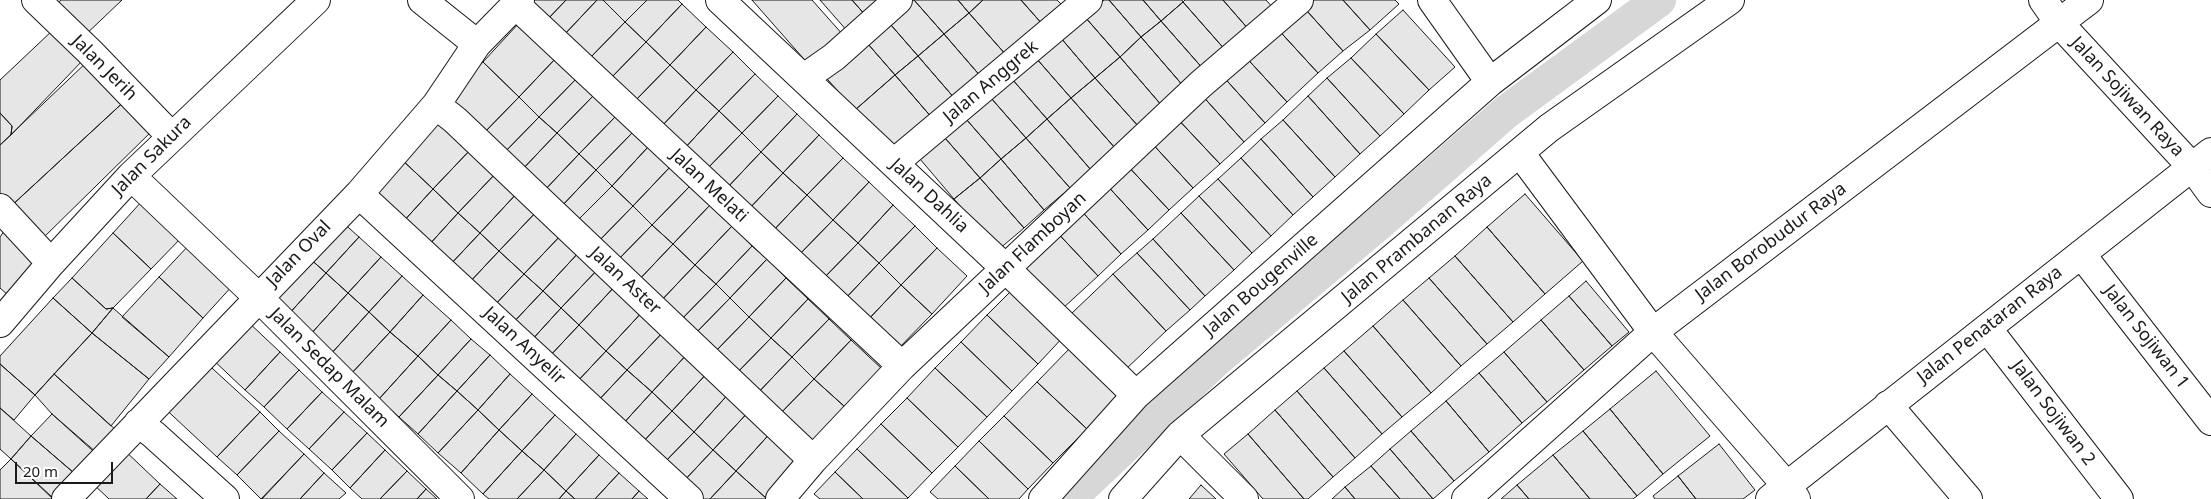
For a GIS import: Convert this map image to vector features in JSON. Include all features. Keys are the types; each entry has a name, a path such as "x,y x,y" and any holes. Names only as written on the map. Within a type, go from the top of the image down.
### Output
{"street":[{"name":"Jalan Jerih","path":"36,0 90,52 171,136"},
{"name":"Jalan Sakura","path":"0,324 51,263 131,176 316,0"},
{"path":"422,0 477,44"},
{"name":"Jalan Dahlia","path":"720,0 1005,268 1136,395"},
{"path":"804,78 834,57 898,0"},
{"name":"Jalan Anggrek","path":"894,163 1088,0"},
{"name":"Jalan Flamboyan","path":"780,499 813,460 902,366 1201,84 1299,0"},
{"path":"1432,0 1490,82"},
{"name":"Jalan Bougenville","path":"1043,499 1136,395 1490,82 1597,0"},
{"name":"Jalan Prambanan Raya","path":"1123,499 1180,435 1549,128 1730,0"},
{"name":"Jalan Sojiwan Raya","path":"2043,0 2059,23 2202,160 2211,194"},
{"name":"Jalan Borobudur Raya","path":"1466,499 1653,332 2089,0"},
{"name":"Jalan Oval","path":"66,499 358,194 436,105 477,44 518,3"},
{"name":"Jalan Melati","path":"518,3 902,366"},
{"name":"Jalan Aster","path":"436,105 498,161 813,460"},
{"path":"1520,153 1653,332 1784,494"},
{"name":"Jalan Penataran Raya","path":"1784,494 1888,405 2202,160"},
{"name":"Jalan Sedap Malam","path":"131,176 258,297 460,499"},
{"name":"Jalan Anyelir","path":"358,194 689,499"},
{"path":"0,208 51,263"},
{"name":"Jalan Sojiwan 1","path":"2081,254 2211,421"},
{"name":"Jalan Sojiwan 2","path":"1988,328 2119,499"},
{"path":"1888,405 1968,499"},
{"path":"138,423 225,499"},
{"path":"1180,435 1244,499"}],"building":[{"path":"61,0 122,0 81,39 52,8"},
{"path":"527,0 566,0 547,20"},
{"path":"566,0 597,0 564,35 547,20"},
{"path":"597,0 603,0 625,22 589,59 564,35"},
{"path":"603,0 647,0 625,22"},
{"path":"647,0 678,0 682,4 646,42 625,22"},
{"path":"752,0 812,0 844,36 810,66"},
{"path":"820,0 852,0 867,17 849,33"},
{"path":"852,0 886,0 867,17"},
{"path":"903,0 914,0 944,34 918,56 884,17"},
{"path":"914,0 958,0 969,13 944,34"},
{"path":"958,0 983,0 969,13"},
{"path":"983,0 1021,0 1043,25 1007,56 969,13"},
{"path":"1021,0 1057,0 1064,7 1043,25"},
{"path":"1104,0 1109,0 1141,37 1120,57 1085,17"},
{"path":"1109,0 1143,0 1161,21 1141,37"},
{"path":"1143,0 1182,0 1183,2 1161,21"},
{"path":"1185,0 1223,0 1250,31 1227,52 1183,2"},
{"path":"1223,0 1266,0 1275,10 1250,31"},
{"path":"1343,0 1370,30 1343,51 1298,1"},
{"path":"1343,0 1395,0 1399,4 1370,30"},
{"path":"1298,1 1343,51 1318,73 1273,24"},
{"path":"1183,2 1227,52 1205,71 1161,21"},
{"path":"682,4 706,27 670,65 646,42"},
{"path":"1403,10 1455,67 1429,90 1376,34"},
{"path":"969,13 1007,56 982,78 944,34"},
{"path":"884,17 918,56 895,75 861,36"},
{"path":"1085,17 1120,57 1095,78 1060,37"},
{"path":"1161,21 1205,71 1185,88 1141,37"},
{"path":"625,22 646,42 610,79 589,59"},
{"path":"519,23 556,58 519,97 483,62"},
{"path":"1273,24 1318,73 1287,102 1242,53"},
{"path":"706,27 733,52 696,90 670,65"},
{"path":"53,30 85,58 11,135 12,126 0,113 0,80"},
{"path":"944,34 982,78 956,100 918,56"},
{"path":"1376,34 1429,90 1404,114 1351,58"},
{"path":"861,36 895,75 855,110 820,71"},
{"path":"1060,37 1095,78 1071,98 1036,58"},
{"path":"1141,37 1185,88 1163,107 1120,57"},
{"path":"646,42 670,65 634,102 610,79"},
{"path":"733,52 755,74 719,111 696,90"},
{"path":"1242,53 1287,102 1265,123 1220,73"},
{"path":"918,56 956,100 933,119 895,75"},
{"path":"1120,57 1163,107 1139,127 1095,78"},
{"path":"556,58 577,78 539,117 519,97"},
{"path":"1036,58 1071,98 1047,119 1012,79"},
{"path":"1351,58 1404,114 1380,136 1327,78"},
{"path":"90,59 129,97 9,208 0,198 0,145"},
{"path":"483,62 519,97 481,136 445,101"},
{"path":"670,65 696,90 661,127 634,102"},
{"path":"1220,73 1265,123 1244,142 1199,92"},
{"path":"755,74 778,96 742,133 719,111"},
{"path":"895,75 933,119 892,154 855,110"},
{"path":"577,78 594,95 557,133 539,117"},
{"path":"1095,78 1139,127 1115,148 1071,98"},
{"path":"1327,78 1380,136 1360,154 1308,96"},
{"path":"1012,79 1047,119 1026,138 991,98"},
{"path":"696,90 719,111 684,149 661,127"},
{"path":"1199,92 1244,142 1220,164 1174,115"},
{"path":"594,95 616,116 579,154 557,133"},
{"path":"778,96 797,114 761,152 742,133"},
{"path":"1308,96 1360,154 1335,177 1283,120"},
{"path":"129,97 154,129 40,241 9,208"},
{"path":"519,97 539,117 502,155 481,136"},
{"path":"991,98 1026,138 1001,159 966,119"},
{"path":"1071,98 1115,148 1091,170 1047,119"},
{"path":"719,111 742,133 706,170 684,149"},
{"path":"0,113 12,126 11,135 0,145"},
{"path":"797,114 819,135 783,173 761,152"},
{"path":"1174,115 1220,164 1193,188 1148,139"},
{"path":"437,116 472,148 433,189 399,157"},
{"path":"616,116 633,132 596,170 579,154"},
{"path":"539,117 557,133 520,172 502,155"},
{"path":"966,119 1001,159 980,178 945,138"},
{"path":"1047,119 1091,170 1070,188 1026,138"},
{"path":"1283,120 1335,177 1313,197 1261,139"},
{"path":"633,132 648,147 612,186 596,170"},
{"path":"557,133 579,154 542,193 520,172"},
{"path":"742,133 761,152 726,189 706,170"},
{"path":"819,135 843,158 807,195 783,173"},
{"path":"945,138 980,178 954,199 920,159"},
{"path":"1026,138 1070,188 1044,210 1001,159"},
{"path":"1148,139 1193,188 1169,210 1124,162"},
{"path":"1261,139 1313,197 1293,215 1241,158"},
{"path":"648,147 670,167 633,206 612,186"},
{"path":"472,148 497,172 458,213 433,189"},
{"path":"761,152 783,173 748,210 726,189"},
{"path":"579,154 596,170 559,209 542,193"},
{"path":"399,157 433,189 402,223 367,190"},
{"path":"843,158 869,182 833,220 807,195"},
{"path":"1241,158 1293,215 1271,236 1218,179"},
{"path":"1001,159 1044,210 1024,228 980,178"},
{"path":"1124,162 1169,210 1148,230 1103,181"},
{"path":"670,167 690,186 652,225 633,206"},
{"path":"596,170 612,186 574,224 559,209"},
{"path":"497,172 518,192 480,233 458,213"},
{"path":"783,173 807,195 771,233 748,210"},
{"path":"980,178 1024,228 998,250 954,199"},
{"path":"1218,179 1271,236 1252,253 1199,196"},
{"path":"1103,181 1148,230 1121,254 1076,205"},
{"path":"869,182 893,205 858,243 833,220"},
{"path":"612,186 633,206 596,244 574,224"},
{"path":"690,186 710,205 673,244 652,225"},
{"path":"433,189 458,213 428,246 402,223"},
{"path":"518,192 538,210 499,251 480,233"},
{"path":"1525,194 1583,261 1545,294 1487,227"},
{"path":"807,195 833,220 797,257 771,233"},
{"path":"1199,196 1252,253 1234,270 1181,213"},
{"path":"143,200 183,236 151,269 113,233"},
{"path":"710,205 732,226 695,265 673,244"},
{"path":"893,205 915,226 879,263 858,243"},
{"path":"1076,205 1121,254 1098,276 1052,227"},
{"path":"633,206 652,225 615,263 596,244"},
{"path":"538,210 563,233 524,274 499,251"},
{"path":"458,213 480,233 449,266 428,246"},
{"path":"1181,213 1234,270 1205,296 1153,239"},
{"path":"340,220 359,237 326,273 307,256"},
{"path":"833,220 858,243 822,280 797,257"},
{"path":"652,225 673,244 636,283 615,263"},
{"path":"732,226 752,246 716,284 695,265"},
{"path":"915,226 937,248 901,285 879,263"},
{"path":"7,227 41,256 8,295 0,288 0,237"},
{"path":"1052,227 1098,276 1062,309 1016,260"},
{"path":"1487,227 1545,294 1513,322 1455,256"},
{"path":"113,233 151,269 113,308 106,309 72,278"},
{"path":"480,233 499,251 468,284 449,266"},
{"path":"563,233 581,250 543,291 524,274"},
{"path":"359,237 381,257 348,293 326,273"},
{"path":"1153,239 1205,296 1190,310 1137,253"},
{"path":"858,243 879,263 843,301 822,280"},
{"path":"190,244 234,284 203,318 159,277"},
{"path":"673,244 695,265 658,304 636,283"},
{"path":"752,246 767,259 730,298 716,284"},
{"path":"937,248 967,276 932,314 901,285"},
{"path":"581,250 600,267 561,308 543,291"},
{"path":"499,251 524,274 493,307 468,284"},
{"path":"1137,253 1190,310 1166,331 1113,274"},
{"path":"307,256 326,273 287,316 268,299"},
{"path":"1455,256 1513,322 1487,344 1429,278"},
{"path":"381,257 402,276 369,312 348,293"},
{"path":"767,259 786,278 749,317 730,298"},
{"path":"879,263 901,285 865,323 843,301"},
{"path":"695,265 716,284 678,323 658,304"},
{"path":"600,267 617,284 579,325 561,308"},
{"path":"326,273 348,293 309,336 287,316"},
{"path":"524,274 543,291 511,325 493,307"},
{"path":"1113,274 1166,331 1125,370 1072,313"},
{"path":"402,276 423,295 390,332 369,312"},
{"path":"159,277 203,318 169,357 122,317"},
{"path":"72,278 106,309 113,308 92,333 53,298"},
{"path":"786,278 808,299 771,338 749,317"},
{"path":"1429,278 1487,344 1461,366 1403,300"},
{"path":"1586,281 1629,332 1612,346 1569,296"},
{"path":"617,284 645,309 606,351 579,325"},
{"path":"716,284 730,298 692,337 678,323"},
{"path":"901,285 932,314 896,351 865,323"},
{"path":"1016,286 1066,334 1038,364 987,315"},
{"path":"543,291 561,308 530,342 511,325"},
{"path":"348,293 369,312 330,355 309,336"},
{"path":"423,295 451,320 418,356 390,332"},
{"path":"1569,296 1612,346 1584,370 1541,320"},
{"path":"53,298 92,333 35,395 0,364 0,356"},
{"path":"730,298 749,317 712,355 692,337"},
{"path":"808,299 829,319 792,357 771,338"},
{"path":"1403,300 1461,366 1431,393 1373,326"},
{"path":"113,308 169,357 149,379 92,333"},
{"path":"561,308 579,325 548,358 530,342"},
{"path":"645,309 666,329 627,370 606,351"},
{"path":"369,312 390,332 351,374 330,355"},
{"path":"987,315 1038,364 1012,391 961,342"},
{"path":"749,317 771,338 734,376 712,355"},
{"path":"829,319 851,340 814,379 792,357"},
{"path":"246,320 280,352 245,390 210,357"},
{"path":"451,320 471,339 438,375 418,356"},
{"path":"1541,320 1584,370 1547,402 1504,352"},
{"path":"579,325 606,351 575,384 548,358"},
{"path":"1373,326 1431,393 1402,417 1344,351"},
{"path":"666,329 690,351 652,392 627,370"},
{"path":"390,332 418,356 379,399 351,374"},
{"path":"92,333 149,379 111,426 54,374"},
{"path":"771,338 792,357 755,396 734,376"},
{"path":"471,339 490,355 457,391 438,375"},
{"path":"851,340 882,369 845,407 814,379"},
{"path":"961,342 1012,391 987,417 935,368"},
{"path":"1071,347 1121,394 1087,429 1037,382"},
{"path":"606,351 627,370 596,403 575,384"},
{"path":"690,351 710,370 672,411 652,392"},
{"path":"1344,351 1402,417 1382,434 1324,368"},
{"path":"280,352 299,370 264,407 245,390"},
{"path":"1504,352 1547,402 1522,423 1479,373"},
{"path":"490,355 510,374 478,410 457,391"},
{"path":"418,356 438,375 399,417 379,399"},
{"path":"792,357 814,379 777,417 755,396"},
{"path":"201,358 260,412 217,457 159,403"},
{"path":"0,364 35,395 14,420 0,408"},
{"path":"935,368 987,417 958,447 907,398"},
{"path":"1324,368 1382,434 1355,458 1297,391"},
{"path":"299,370 322,392 287,429 264,407"},
{"path":"627,370 652,392 621,426 596,403"},
{"path":"710,370 732,390 694,432 672,411"},
{"path":"1656,371 1710,436 1663,474 1610,409"},
{"path":"1479,373 1522,423 1489,452 1446,401"},
{"path":"54,374 117,431 97,453 52,414 35,395"},
{"path":"510,374 532,394 499,430 478,410"},
{"path":"438,375 457,391 418,434 399,417"},
{"path":"814,379 845,407 807,447 777,417"},
{"path":"1037,382 1087,429 1053,463 1004,416"},
{"path":"732,390 752,408 713,450 694,432"},
{"path":"457,391 478,410 438,453 418,434"},
{"path":"1297,391 1355,458 1333,477 1275,410"},
{"path":"322,392 344,412 309,449 287,429"},
{"path":"652,392 672,411 641,444 621,426"},
{"path":"532,394 555,415 522,451 499,430"},
{"path":"907,398 958,447 932,473 881,424"},
{"path":"1446,401 1489,452 1454,481 1411,431"},
{"path":"0,408 31,436 11,459 0,449"},
{"path":"752,408 774,429 736,471 713,450"},
{"path":"1610,409 1663,474 1637,496 1583,431"},
{"path":"478,410 499,430 461,473 438,453"},
{"path":"1275,410 1333,477 1308,499 1304,499 1248,434"},
{"path":"672,411 694,432 662,465 641,444"},
{"path":"260,412 279,431 237,475 217,457"},
{"path":"344,412 367,433 332,470 309,449"},
{"path":"52,414 93,451 74,473 31,436"},
{"path":"555,415 576,434 544,470 522,451"},
{"path":"1004,416 1053,463 1028,489 979,441"},
{"path":"881,424 932,473 908,498 857,449"},
{"path":"774,429 808,461 767,499 736,471"},
{"path":"499,430 522,451 483,494 461,473"},
{"path":"279,431 304,454 261,499 237,475"},
{"path":"1411,431 1454,481 1433,499 1390,449"},
{"path":"1583,431 1637,496 1633,499 1590,499 1553,455"},
{"path":"694,432 713,450 682,483 662,465"},
{"path":"367,433 385,450 350,488 332,470"},
{"path":"576,434 599,455 566,491 544,470"},
{"path":"1248,434 1304,499 1263,499 1224,454"},
{"path":"31,436 74,473 52,497 11,459"},
{"path":"979,441 1028,489 1019,499 989,499 955,466"},
{"path":"1719,444 1755,490 1743,499 1696,499 1678,476"},
{"path":"121,447 160,484 146,499 109,499 89,480"},
{"path":"857,449 908,498 863,499 835,472"},
{"path":"1390,449 1433,499 1400,499 1371,466"},
{"path":"385,450 407,471 380,499 362,499 350,488"},
{"path":"713,450 736,471 710,499 700,499 682,483"},
{"path":"522,451 544,470 517,499 489,499 483,494"},
{"path":"304,454 324,473 300,499 262,499"},
{"path":"599,455 619,473 595,499 575,499 566,491"},
{"path":"1553,455 1590,499 1529,499 1517,485"},
{"path":"11,459 53,499 0,499 0,470"},
{"path":"955,466 989,499 938,499 930,492"},
{"path":"1371,466 1400,499 1355,499 1345,487"},
{"path":"544,470 566,491 559,499 517,499"},
{"path":"407,471 426,489 417,499 380,499"},
{"path":"736,471 767,499 710,499"},
{"path":"835,472 863,499 820,499 814,494"},
{"path":"324,473 346,493 339,499 300,499"},
{"path":"619,473 639,491 632,499 595,499"},
{"path":"1678,476 1696,499 1655,499 1653,496"},
{"path":"160,484 177,499 146,499"},
{"path":"1201,485 1216,499 1189,499"},
{"path":"1517,485 1529,499 1501,499"},
{"path":"1345,487 1355,499 1332,499"},
{"path":"426,489 437,499 417,499"},
{"path":"566,491 575,499 559,499"},
{"path":"639,491 648,499 632,499"}],"waterway":[{"path":"1069,499 1216,360 1377,225 1506,112 1659,0"}]}
